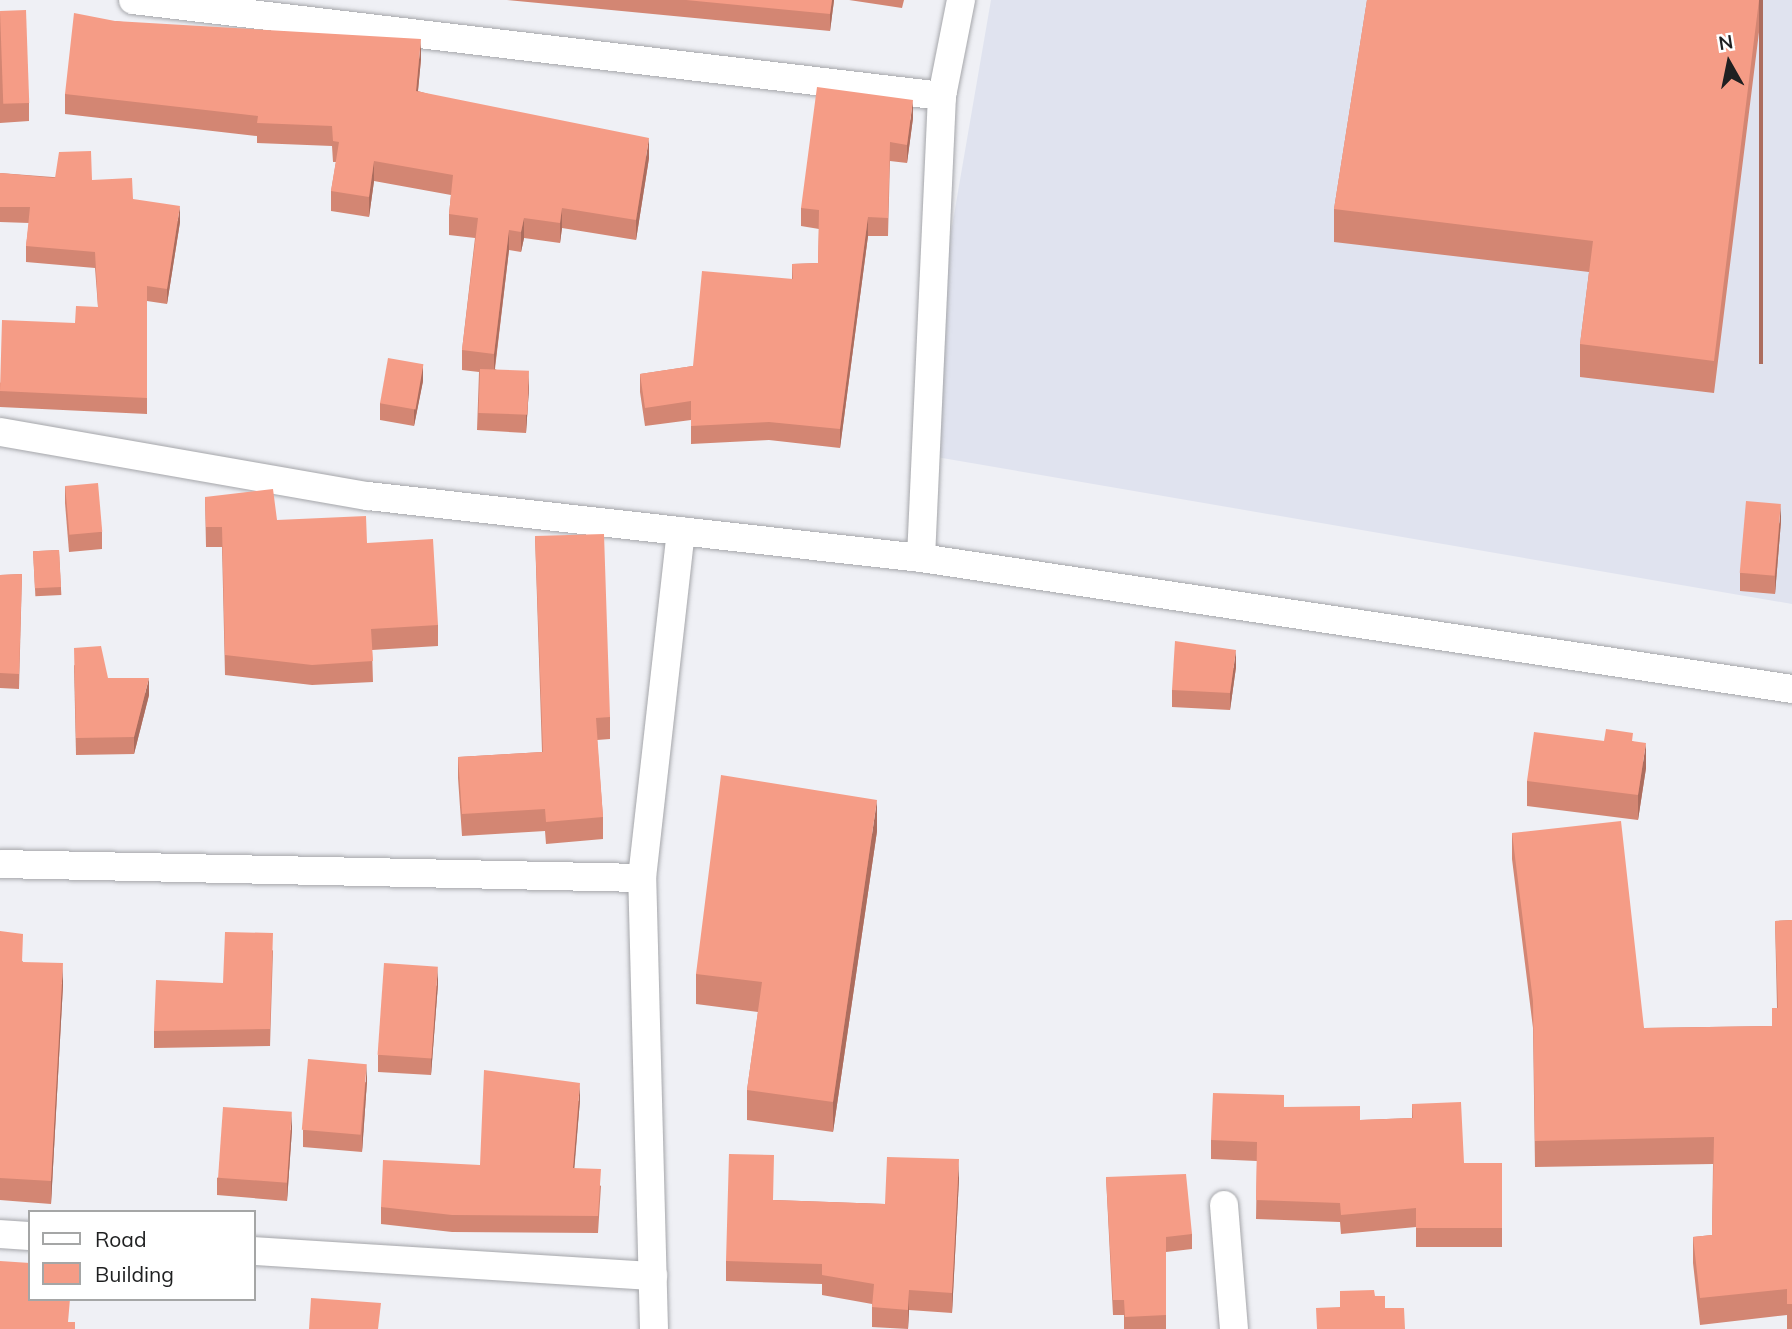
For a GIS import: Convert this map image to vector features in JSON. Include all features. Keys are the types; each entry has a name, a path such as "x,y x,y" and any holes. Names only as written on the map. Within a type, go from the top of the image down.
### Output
{"street":[{"path":"133,0 943,96"},
{"path":"921,558 943,96 961,0"},
{"path":"0,432 368,496 921,558 1792,689"},
{"path":"654,1329 642,878 681,531"},
{"path":"0,864 642,878"},
{"path":"1224,1205 1234,1329"},
{"path":"0,1234 28,1236"},
{"path":"256,1251 653,1276"}],"shaded area":[{"path":"991,0 1792,0 1792,604 913,453"}],"building":[{"path":"686,0 832,0 830,14"},
{"path":"1367,0 1759,0 1714,361 1580,344 1593,241 1334,209"},
{"path":"26,10 29,103 3,104 0,11"},
{"path":"74,13 115,21 421,39 416,91 649,138 636,220 562,208 560,223 524,218 521,232 509,230 494,354 462,350 478,218 449,214 453,175 374,161 369,197 331,191 339,142 333,141 332,126 257,123 258,116 65,94"},
{"path":"817,87 913,100 907,145 890,142 888,218 868,217 840,429 769,422 691,426 691,401 645,408 640,374 693,366 702,271 793,279 792,264 818,263 819,210 801,208"},
{"path":"91,151 92,180 132,178 133,199 180,206 167,289 147,286 147,398 0,391 2,320 75,323 76,306 98,307 95,252 26,246 30,207 0,207 0,173 55,178 59,152"},
{"path":"388,358 423,364 415,410 380,403"},
{"path":"480,369 529,371 527,415 478,413"},
{"path":"98,483 102,532 69,535 65,486"},
{"path":"273,489 277,520 366,516 367,543 433,539 438,625 371,629 373,661 312,665 225,655 222,527 206,527 205,497"},
{"path":"1746,501 1781,504 1775,576 1740,573"},
{"path":"604,534 610,717 596,718 603,817 546,822 545,809 462,814 458,757 543,752 535,536"},
{"path":"59,550 61,587 35,588 33,551"},
{"path":"22,574 19,674 0,673 0,575"},
{"path":"1175,641 1236,650 1230,693 1172,690"},
{"path":"101,646 108,678 149,678 134,737 76,738 74,648"},
{"path":"1606,729 1633,733 1632,741 1646,743 1638,795 1527,781 1534,732 1604,741"},
{"path":"721,775 877,800 833,1102 747,1090 762,982 696,974"},
{"path":"1621,821 1644,1028 1772,1026 1772,1008 1778,1008 1775,921 1792,920 1792,1304 1787,1304 1787,1289 1700,1298 1693,1237 1712,1235 1714,1137 1535,1141 1533,1001 1512,833"},
{"path":"0,931 23,934 22,962 63,963 51,1181 0,1178"},
{"path":"225,932 273,933 270,1029 154,1031 156,980 223,983"},
{"path":"384,963 438,967 431,1059 378,1055"},
{"path":"308,1059 367,1064 361,1135 302,1130"},
{"path":"484,1070 580,1083 573,1168 601,1169 598,1216 452,1215 381,1207 383,1160 480,1165"},
{"path":"1213,1093 1284,1095 1284,1107 1360,1106 1360,1120 1413,1118 1412,1104 1461,1102 1464,1163 1502,1163 1502,1228 1416,1228 1416,1208 1341,1215 1340,1203 1256,1200 1257,1142 1211,1140"},
{"path":"223,1107 292,1112 287,1183 218,1178"},
{"path":"729,1154 774,1155 773,1200 885,1204 887,1157 959,1159 952,1293 909,1290 908,1310 872,1307 874,1284 822,1275 822,1264 726,1261"},
{"path":"1186,1174 1192,1234 1166,1237 1166,1315 1125,1317 1124,1300 1113,1300 1106,1177"},
{"path":"0,1261 28,1263 28,1301 70,1301 68,1322 75,1322 75,1329 0,1329"},
{"path":"1374,1290 1375,1296 1385,1296 1385,1308 1404,1308 1405,1329 1317,1329 1316,1308 1340,1307 1340,1291"},
{"path":"311,1298 381,1303 378,1329 309,1329"}]}
